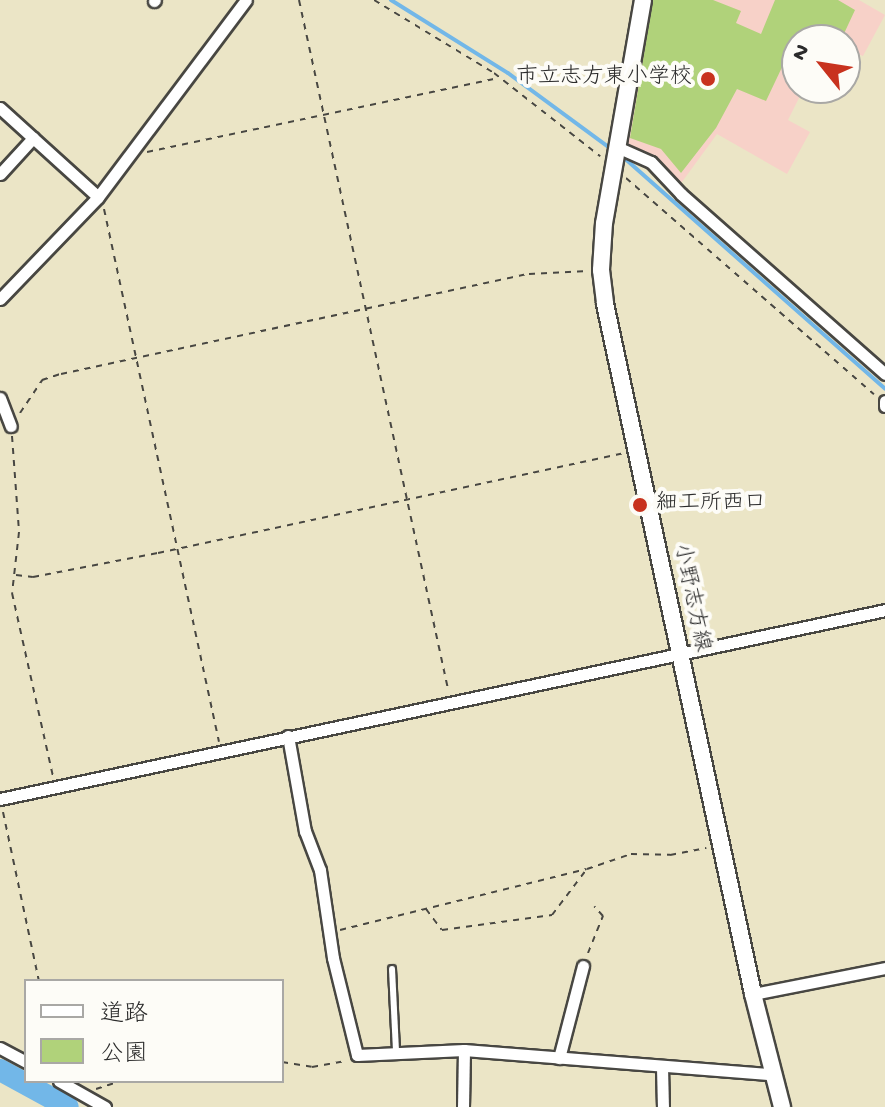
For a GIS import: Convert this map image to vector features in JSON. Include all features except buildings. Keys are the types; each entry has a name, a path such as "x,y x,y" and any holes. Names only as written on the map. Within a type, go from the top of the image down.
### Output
{"main road":[{"name":"小野志方線","path":"643,0 615,159 601,270 679,656 771,1074 782,1107"}],"street":[{"path":"0,299 98,197 246,0"},
{"path":"0,108 98,197"},
{"path":"0,174 33,138"},
{"path":"615,159 651,162 681,194 885,374"},
{"path":"0,398 11,426"},
{"path":"0,799 885,610"},
{"path":"288,736 305,831 320,870 333,958 357,1055 464,1050 771,1074"},
{"path":"559,1058 583,966"},
{"path":"753,994 885,968"},
{"path":"0,1048 24,1061"},
{"path":"463,1107 464,1050"},
{"path":"662,1067 663,1107"},
{"path":"63,1083 105,1107"}],"lane":[{"path":"392,969 396,1051"}],"path":[{"path":"299,0 451,702"},
{"path":"374,0 498,77 615,159 885,403"},
{"path":"133,153 161,151 498,77"},
{"path":"98,197 104,208 221,751"},
{"path":"56,787 12,593 19,532 11,426 42,380 136,357 529,274 601,270"},
{"path":"13,575 33,577 637,450"},
{"path":"0,799 39,979"},
{"path":"331,932 587,869 631,854 670,855 720,845"},
{"path":"426,909 442,930 552,915 587,869"},
{"path":"583,966 603,916 594,906"},
{"path":"284,1062 312,1067 357,1055"},
{"path":"89,1098 94,1089 114,1083"}],"shaded area":[{"name":"市立志方東小学校","path":"648,0 859,0 885,15 863,56 861,24 781,24 781,104 796,104 788,120 810,132 787,174 717,134 679,186 656,156 623,144"}],"green space":[{"name":"市立志方東小学校","path":"653,0 713,0 741,11 736,23 761,34 775,0 838,0 855,10 848,24 781,24 781,69 766,101 737,89 716,128 681,173 661,149 630,138"}],"waterway":[{"path":"391,0 508,73 611,149"},
{"path":"622,156 885,389"},
{"path":"0,1070 68,1107"}],"place":[{"name":"市立志方東小学校","path":"708,79"},
{"name":"細工所西口","path":"640,505"}]}
